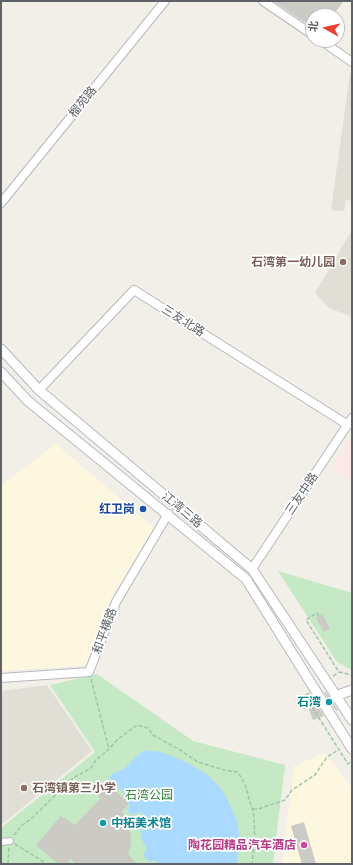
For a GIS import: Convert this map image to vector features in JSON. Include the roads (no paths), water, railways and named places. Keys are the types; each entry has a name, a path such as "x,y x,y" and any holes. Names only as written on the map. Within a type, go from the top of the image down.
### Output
{"main road":[{"name":"江湾三路","path":"1,349 39,390 252,569 335,696 351,716"},
{"name":"江湾三路","path":"1,372 28,401 246,579 352,749"},
{"path":"351,716 327,710 335,696 352,690"}],"street":[{"name":"榴苑路","path":"1,203 165,1"},
{"path":"263,1 305,30"},
{"path":"332,48 352,62"},
{"name":"三友北路","path":"39,390 134,290 350,422"},
{"name":"三友中路","path":"252,569 350,422"},
{"name":"和平横路","path":"1,678 90,672 116,602 168,514"},
{"path":"1,842 10,841"}],"water":[{"path":"145,751 155,751 177,758 199,769 219,787 229,803 238,825 239,841 237,864 158,864 155,860 150,862 143,856 147,848 142,840 139,821 143,815 140,812 133,815 130,814 127,809 130,806 128,802 130,799 111,780 110,777 112,774 124,769 140,753"}],"place":[{"name":"石湾第一幼儿园","path":"343,262"},
{"name":"红卫岗","path":"143,509"},
{"name":"石湾","path":"329,702"},
{"name":"石湾镇第三小学","path":"24,788"},
{"name":"中拓美术馆","path":"103,823"},
{"name":"陶花园精品汽车酒店","path":"304,845"}],"park label":[{"name":"石湾公园","path":"149,795"}]}
